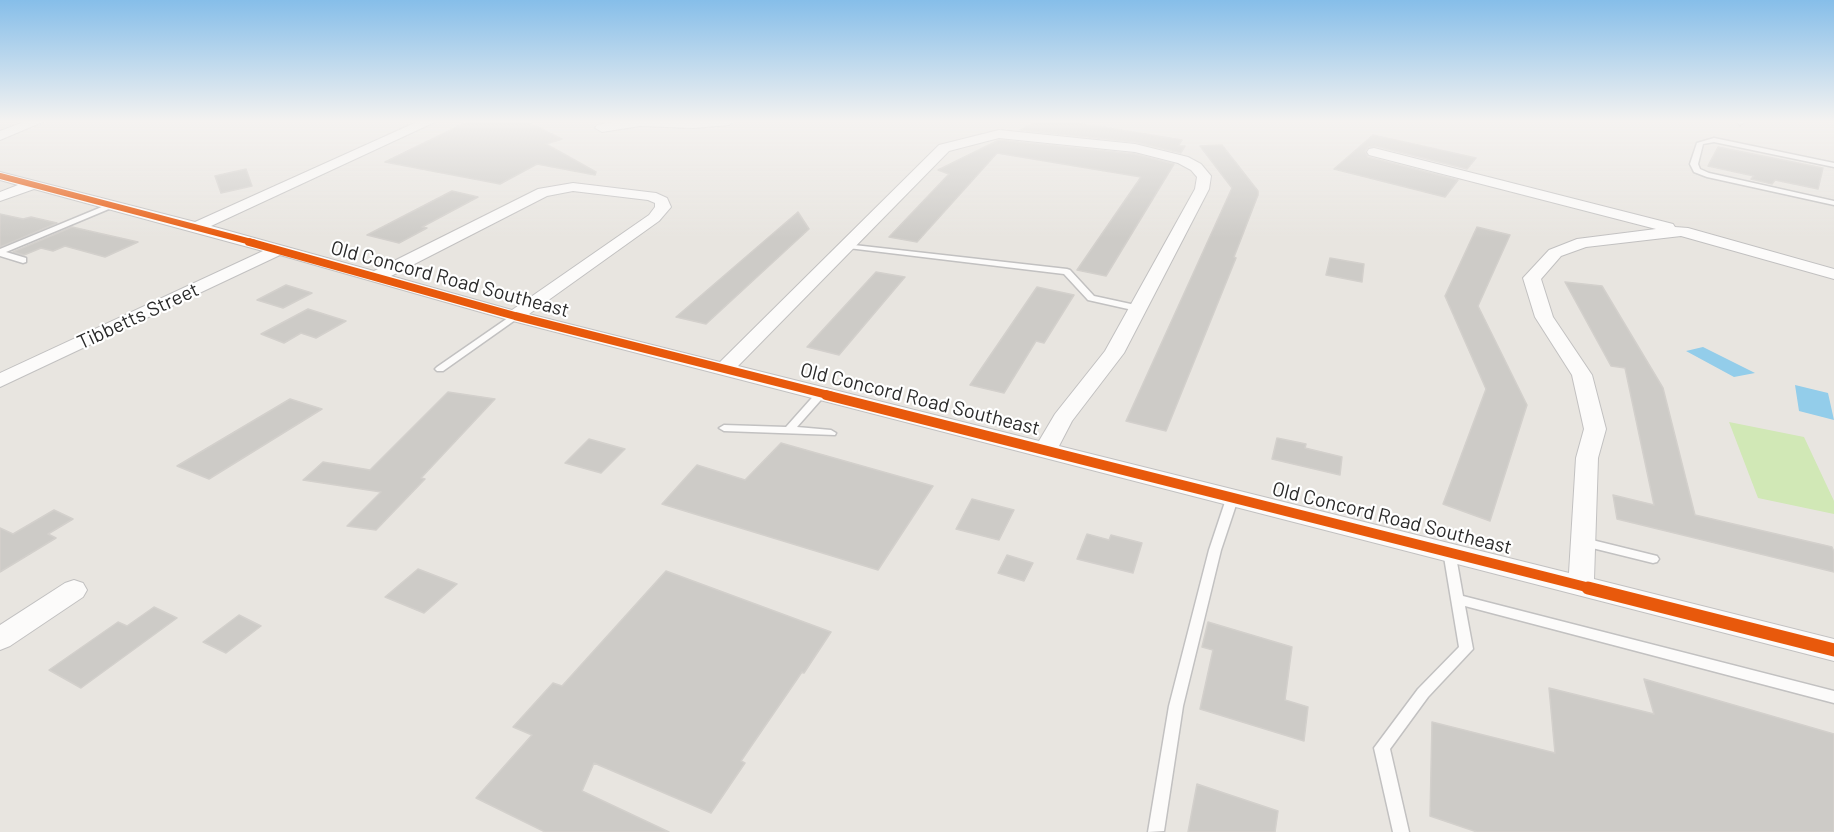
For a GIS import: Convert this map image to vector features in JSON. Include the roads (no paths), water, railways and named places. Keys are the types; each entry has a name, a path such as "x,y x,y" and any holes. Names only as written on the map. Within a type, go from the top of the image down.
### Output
{"street":[{"path":"196,227 335,160"},
{"path":"725,368 848,246 930,160"},
{"path":"1046,449 1062,419 1114,353 1202,189 1204,176 1196,167 1182,160"},
{"path":"1405,160 1682,231 1834,274"},
{"name":"Old Concord Road Southeast","path":"0,176 196,227 515,316 1834,650"},
{"path":"0,197 33,185"},
{"path":"374,278 543,192 573,187 651,196 662,201 663,207 654,218 515,316"},
{"path":"1581,585 1587,458 1595,429 1582,375 1544,317 1532,278 1555,254 1583,242 1682,231"},
{"name":"Tibbetts Street","path":"0,381 276,250"},
{"path":"0,639 74,590"}],"lane":[{"path":"1695,160 1694,164 1697,170 1707,175 1834,203"},
{"path":"1809,160 1834,165"},
{"path":"0,253 112,206"},
{"path":"848,246 1067,272 1091,298 1137,309"},
{"path":"0,253 23,260"},
{"path":"440,369 515,316"},
{"path":"789,430 822,393"},
{"path":"724,428 831,433"},
{"path":"1156,831 1176,706 1215,550 1233,496"},
{"path":"1583,542 1653,559"},
{"path":"1401,832 1382,748 1423,693 1466,649 1449,551"},
{"path":"1457,599 1834,697"}],"water":[{"path":"1703,347 1755,373 1734,377 1686,351"},
{"path":"1795,385 1828,393 1834,420 1799,411"}]}
